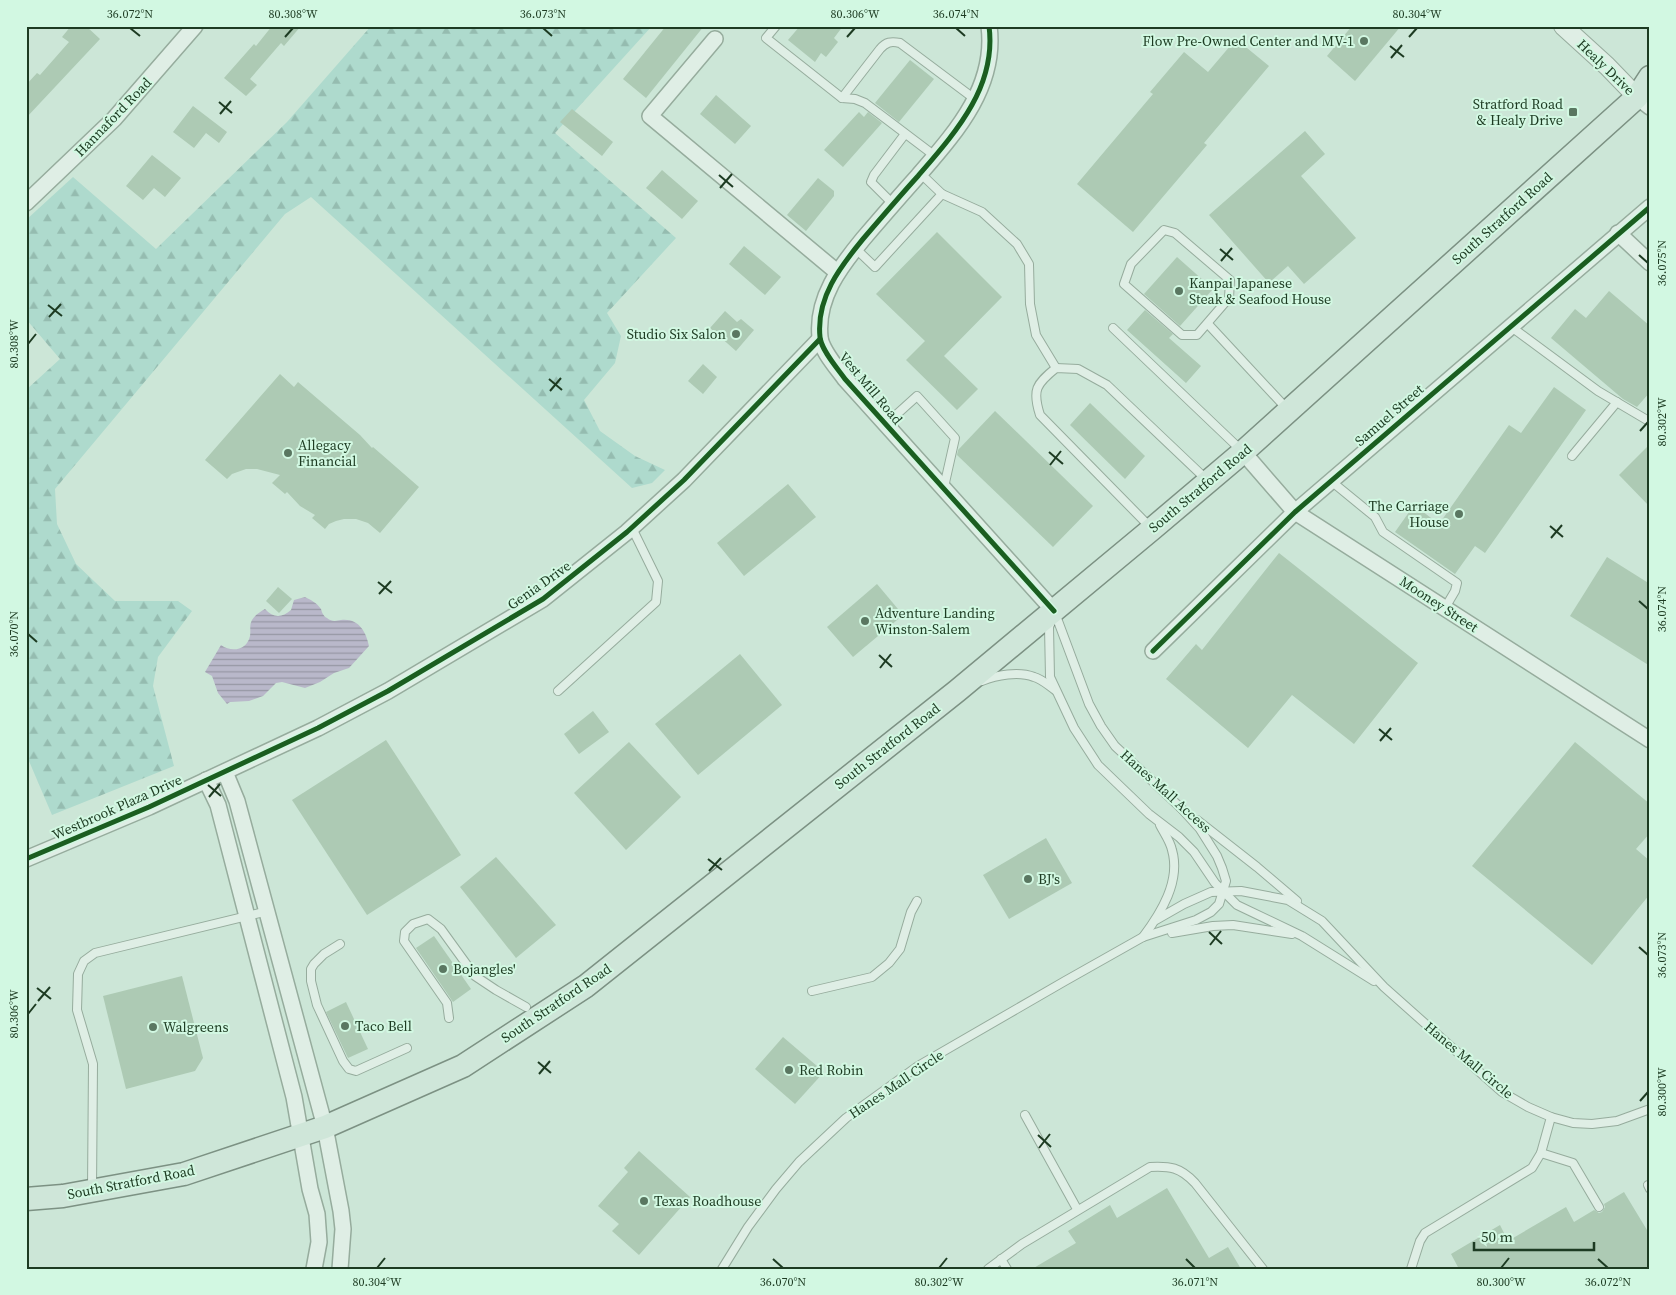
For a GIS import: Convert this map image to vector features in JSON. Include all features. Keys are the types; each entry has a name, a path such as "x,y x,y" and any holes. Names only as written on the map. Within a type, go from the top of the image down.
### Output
{"main road":[{"name":"South Stratford Road","path":"26,1199 63,1196 184,1174 325,1127 463,1066 586,986 957,691 1243,452 1645,99 1650,77"}],"street":[{"name":"Hannaford Road","path":"26,203 114,119 195,26"},
{"path":"820,339 824,300 837,272 855,248 935,156 960,125 976,100 988,60 989,26"},
{"name":"Healy Drive","path":"1563,26 1645,99"},
{"path":"715,39 650,116 837,272"},
{"name":"Samuel Street","path":"1153,651 1295,512 1650,207"},
{"path":"1618,233 1650,263"},
{"name":"Vest Mill Road","path":"820,339 830,359 845,379 1054,611"},
{"name":"Genia Drive","path":"216,776 318,728 388,692 535,604 632,528 684,480 820,339"},
{"name":"Mooney Street","path":"1243,452 1295,512 1650,740"},
{"path":"216,776 237,801 325,1127 343,1229 340,1269"},
{"path":"216,776 218,805 294,1097 310,1189 317,1214 318,1242 314,1269"},
{"name":"Westbrook Plaza Drive","path":"26,859 216,776"}],"lane":[{"path":"776,26 766,38 842,98 855,99 865,103 935,156"},
{"path":"842,98 885,43 893,41 900,43 976,100"},
{"path":"893,204 871,182 874,175 906,134"},
{"path":"920,173 942,194 982,212 1017,244 1029,264 1030,304 1036,335 1056,368"},
{"path":"855,248 875,267 942,194"},
{"path":"1164,230 1175,234 1230,280 1229,298 1208,324 1197,335 1182,335 1124,284 1131,264 1164,230"},
{"path":"1208,324 1289,410"},
{"path":"1510,326 1598,391 1650,420"},
{"path":"1114,328 1243,452"},
{"path":"1152,529 1040,415 1035,400 1040,381 1056,368 1078,368 1107,385 1208,481"},
{"path":"886,424 917,396 954,438 944,488"},
{"path":"1572,456 1617,402"},
{"path":"1330,481 1375,517 1383,532 1457,583 1455,591 1445,608"},
{"path":"558,691 656,602 658,581 632,528"},
{"name":"Hanes Mall Access","path":"1054,611 1049,627 1050,677 1074,728 1098,765 1119,787 1179,837 1194,852 1223,893"},
{"name":"Hanes Mall Access","path":"1054,611 1089,704 1115,746 1180,807 1257,867 1322,922"},
{"path":"957,691 991,677 1017,674 1034,677 1056,690"},
{"path":"1180,807 1200,829 1217,856 1226,881 1223,893"},
{"name":"Hanes Mall Circle","path":"1143,937 1156,920 1169,893 1174,872 1172,850 1159,822"},
{"name":"Hanes Mall Circle","path":"1156,920 1184,904 1211,892 1241,891 1288,900 1322,922 1384,987 1502,1092 1528,1107 1551,1117 1573,1123 1592,1124 1617,1121 1650,1110"},
{"name":"Hanes Mall Circle","path":"1223,893 1237,905 1302,936 1384,987"},
{"name":"Hanes Mall Circle","path":"722,1269 748,1227 798,1162 846,1118 918,1066 1143,937 1196,920 1211,912 1219,904 1223,893"},
{"path":"812,991 872,976 889,963 900,949 911,912 917,902"},
{"path":"92,1191 93,1064 77,1010 78,974 84,961 95,953 268,911"},
{"path":"449,1018 448,1003 404,941 405,932 413,924 428,919 441,929 475,976 526,1007"},
{"name":"Hanes Mall Circle","path":"1143,937 1213,926 1233,925 1302,936"},
{"path":"340,944 324,954 314,964 311,980 317,1005 345,1066 356,1071 407,1048"},
{"path":"1025,1115 1078,1209"},
{"path":"1410,1269 1420,1241 1425,1233 1528,1171 1535,1164 1551,1117"},
{"path":"1540,1153 1573,1164 1600,1207"},
{"path":"988,1269 1022,1244 1150,1167 1169,1166 1185,1173 1195,1183 1263,1269"},
{"path":"1001,1259 1006,1269"}],"green space":[{"path":"371,26 652,26 555,133 676,238 607,313 621,336 615,363 584,400 600,431 635,456 665,470 652,483 632,488 311,197 285,214 55,489 57,524 76,564 115,601 178,601 192,611 158,657 153,686 174,766 52,815 26,754 26,390 60,359 26,319 26,220 73,177 156,249 287,122"}],"shaded area":[{"path":"305,597 318,605 329,619 334,621 353,621 361,627 369,646 349,668 334,673 320,682 305,688 282,682 276,683 263,696 249,701 230,702 227,704 218,693 212,676 205,672 221,645 230,649 242,647 250,636 251,622 258,614 265,609 271,614 281,616 291,610 294,600"}],"building":[{"path":"71,26 86,26 100,39 26,118 26,85 37,73 40,75 69,42 62,37"},
{"path":"272,26 301,26 284,46 281,43 250,79 257,85 246,96 224,78 254,44 256,46"},
{"path":"666,26 704,26 646,98 623,79"},
{"path":"800,26 843,26 834,38 838,42 826,57 821,53 815,62 788,40"},
{"name":"Flow Pre-Owned Center and MV-1","path":"1352,26 1401,26 1355,81 1327,56"},
{"path":"1236,39 1269,66 1204,143 1207,145 1133,232 1077,184 1153,94 1150,92 1184,52 1208,72"},
{"path":"910,60 934,79 899,122 875,103"},
{"path":"716,95 751,126 735,144 700,114"},
{"path":"193,106 227,132 219,143 206,133 194,148 173,132"},
{"path":"572,109 613,142 602,156 560,122"},
{"path":"859,112 864,117 868,112 882,123 843,167 824,150"},
{"path":"1305,131 1325,154 1301,176 1356,238 1304,284 1288,266 1269,283 1209,215"},
{"path":"152,155 181,178 165,197 154,188 143,200 126,186"},
{"path":"662,170 698,201 682,219 646,188"},
{"path":"818,178 834,191 834,196 806,231 787,215"},
{"path":"937,232 1002,297 944,356 978,389 957,410 906,360 925,341 876,294"},
{"path":"744,246 781,277 765,295 729,264"},
{"name":"Kanpai Japanese Steak & Seafood House","path":"1177,257 1213,289 1180,326 1144,294"},
{"path":"1609,291 1650,326 1650,392 1637,407 1623,399 1551,338 1575,309 1586,318"},
{"path":"1145,310 1173,334 1169,338 1201,366 1186,383 1127,330"},
{"path":"725,311 737,322 741,319 754,330 736,351 710,328"},
{"path":"703,364 717,377 703,394 688,381"},
{"name":"Allegacy Financial","path":"280,374 294,387 298,382 419,487 380,533 368,523 356,519 336,521 329,524 325,529 312,518 315,515 300,506 287,492 285,494 272,483 280,475 257,469 246,469 232,474 227,479 205,460"},
{"path":"1554,387 1586,410 1485,553 1475,546 1455,574 1395,532 1414,505 1439,524 1509,425 1521,433"},
{"path":"1090,403 1145,456 1125,479 1070,425"},
{"path":"995,411 1093,506 1053,547 957,455 958,450"},
{"path":"1650,444 1650,507 1619,475"},
{"path":"788,484 816,517 744,576 717,543"},
{"path":"1279,553 1418,663 1354,744 1292,695 1248,748 1166,679 1196,644 1202,650"},
{"path":"1607,557 1650,584 1650,666 1570,616"},
{"name":"Adventure Landing Winston-Salem","path":"877,584 903,615 853,657 827,627"},
{"path":"278,587 292,599 279,613 266,601"},
{"path":"740,654 782,705 698,775 655,724"},
{"path":"593,711 609,732 579,754 564,734"},
{"path":"386,740 461,855 367,915 292,800"},
{"path":"629,742 681,797 626,850 574,793"},
{"path":"1575,742 1650,804 1650,833 1636,849 1650,861 1650,894 1592,965 1472,866"},
{"name":"BJ's","path":"1046,838 1072,883 1009,919 983,875"},
{"path":"496,857 556,925 516,958 460,887"},
{"name":"Bojangles'","path":"434,936 471,989 453,1002 416,948"},
{"name":"Walgreens","path":"182,976 203,1058 195,1071 126,1089 103,996"},
{"name":"Taco Bell","path":"346,1002 368,1049 348,1058 326,1012"},
{"name":"Red Robin","path":"783,1037 824,1072 795,1104 755,1069"},
{"name":"Texas Roadhouse","path":"639,1151 690,1197 639,1255 612,1231 619,1224 598,1206 628,1172 624,1168"},
{"path":"1167,1188 1209,1258 1228,1247 1241,1269 1032,1269 1076,1243 1068,1231 1110,1205 1117,1218"},
{"path":"1624,1192 1650,1235 1650,1269 1459,1269 1451,1254 1500,1225 1508,1241 1566,1207 1574,1222 1594,1210 1599,1213 1602,1212 1605,1207 1604,1204"}],"cycle path":[{"path":"989,26 990,48 986,69 980,89 970,108 946,143 863,239 838,272 831,284 822,309 820,337 827,353 845,379 1054,611"},
{"path":"1153,651 1295,512 1650,207"},
{"path":"26,859 149,807 318,728 388,691 543,599 627,532 684,480 820,339"}],"place":[{"name":"Flow Pre-Owned Center and MV-1","path":"1364,41"},
{"name":"Stratford Road & Healy Drive","path":"1573,112"},
{"name":"Kanpai Japanese Steak & Seafood House","path":"1179,291"},
{"name":"Studio Six Salon","path":"736,334"},
{"name":"Allegacy Financial","path":"288,453"},
{"name":"The Carriage House","path":"1459,514"},
{"name":"Adventure Landing Winston-Salem","path":"865,621"},
{"name":"BJ's","path":"1028,879"},
{"name":"Bojangles'","path":"443,969"},
{"name":"Taco Bell","path":"345,1026"},
{"name":"Walgreens","path":"153,1027"},
{"name":"Red Robin","path":"789,1070"},
{"name":"Texas Roadhouse","path":"644,1201"}]}
